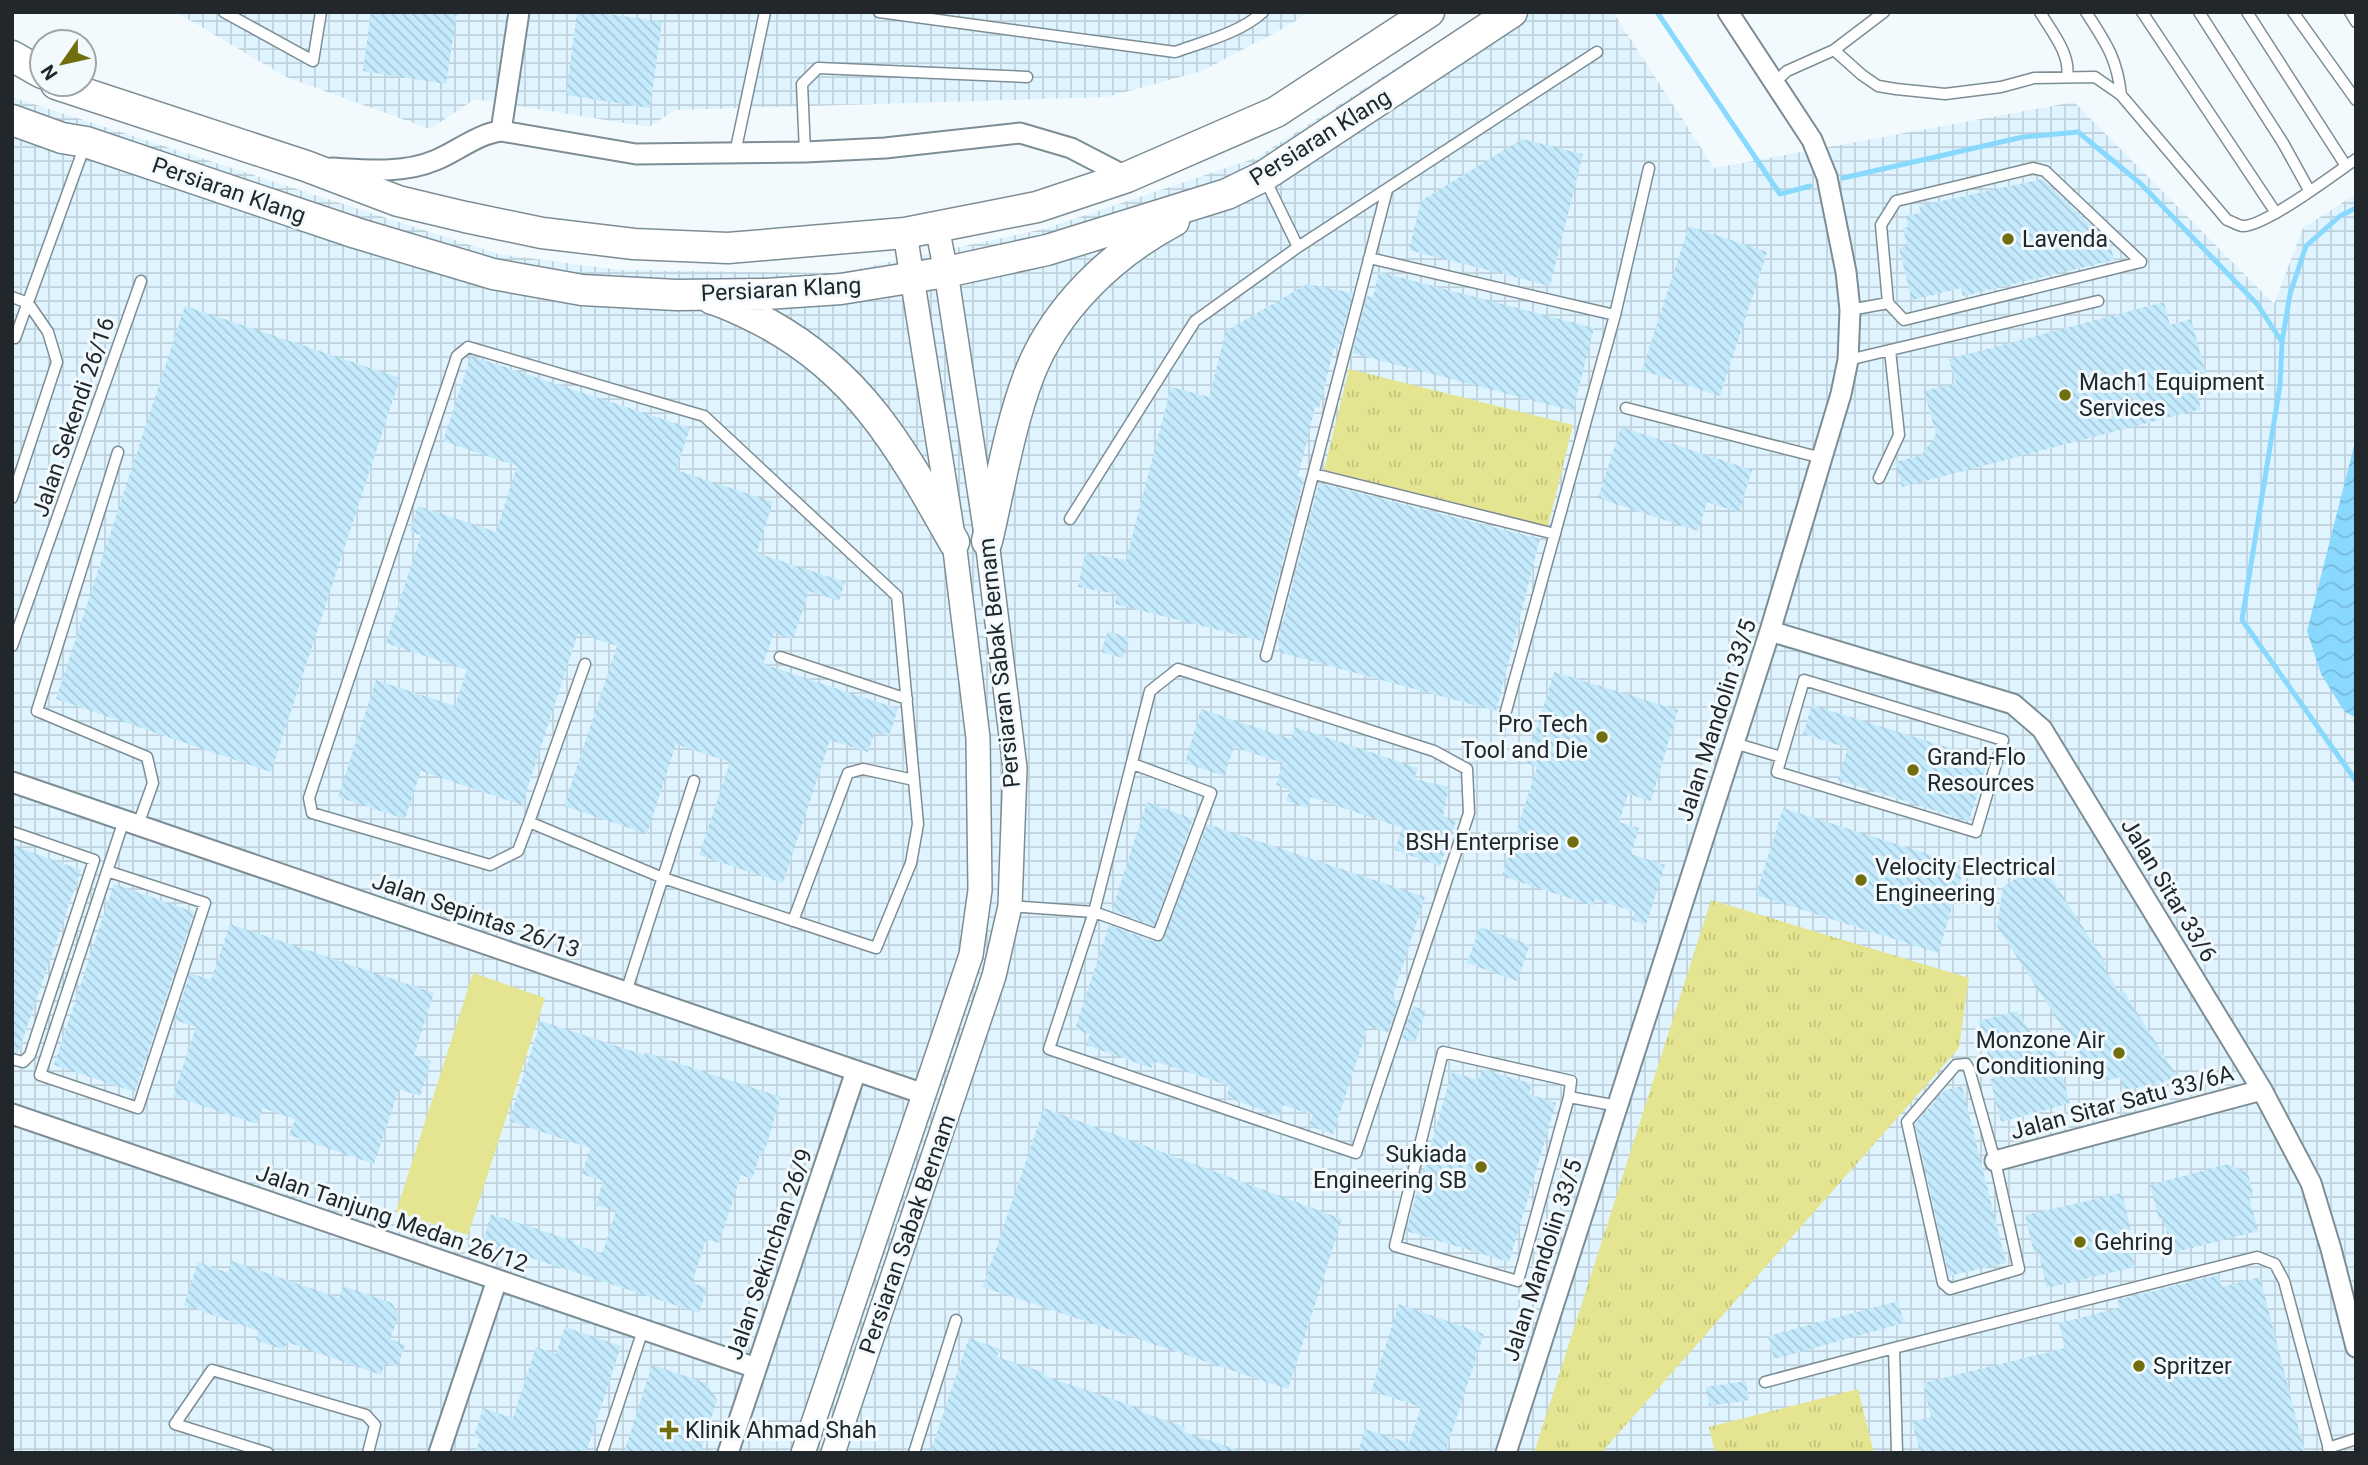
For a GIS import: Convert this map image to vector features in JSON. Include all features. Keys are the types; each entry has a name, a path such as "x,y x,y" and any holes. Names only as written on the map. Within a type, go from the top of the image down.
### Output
{"main road":[{"name":"Persiaran Klang","path":"98,98 306,166 398,201 465,218 542,233 634,244 728,248 905,233 1037,206 1128,177 1276,111 1429,12"},
{"name":"Persiaran Klang","path":"12,120 356,233 493,274 582,290 766,294 841,289 946,272 1047,250 1227,194 1264,176 1512,12"},
{"path":"12,56 28,65"},
{"path":"12,125 74,140"},
{"path":"987,541 1006,456 1030,374 1051,332 1090,282 1128,251 1167,225 1227,194"},
{"path":"695,294 739,309 791,337 850,384 902,452 954,542"}],"street":[{"path":"501,131 519,12"},
{"name":"Jalan Mandolin 33/5","path":"1506,1453 1770,631 1823,458 1848,360 1850,310 1846,272 1827,177 1812,140 1728,12"},
{"path":"306,166 403,170 435,160 489,132 501,131 636,154 885,148 1020,133 1071,148 1128,177"},
{"name":"Persiaran Sabak Bernam","path":"833,1453 994,976 1010,906 1015,768 987,541 937,226"},
{"name":"Persiaran Sabak Bernam","path":"803,1453 971,955 980,890 978,738 954,542 905,233"},
{"name":"Jalan Sitar 33/6","path":"1770,631 2013,704 2042,729 2262,1090 2311,1183 2356,1347"},
{"name":"Jalan Sepintas 26/13","path":"12,782 924,1094"},
{"name":"Jalan Sekinchan 26/9","path":"728,1453 856,1071"},
{"name":"Jalan Sitar Satu 33/6A","path":"1995,1161 2262,1090"},
{"name":"Jalan Tanjung Medan 26/12","path":"12,1114 757,1368"},
{"path":"439,1453 497,1280"}],"lane":[{"path":"224,12 313,61 321,12"},
{"path":"735,153 765,12"},
{"path":"879,12 1175,52 1220,36 1256,19 1263,12"},
{"path":"1775,82 1787,71 1834,50 1884,12"},
{"path":"2040,12 2065,56 2069,67 2067,77"},
{"path":"2087,12 2118,69 2121,95"},
{"path":"2142,12 2276,213"},
{"path":"2199,12 2283,143 2309,190"},
{"path":"2246,12 2346,166"},
{"path":"2293,12 2356,100"},
{"path":"2350,12 2356,22"},
{"path":"1834,50 1878,86 1896,89 1945,94 2001,87 2034,78 2095,77 2121,95 2227,220 2243,226 2276,213 2356,159"},
{"path":"1070,519 1195,321 1298,247 1597,52"},
{"path":"805,152 802,84 818,68 1027,77"},
{"path":"15,338 28,303 74,140"},
{"path":"1503,722 1615,315 1649,168"},
{"path":"2033,168 2045,172 2141,262 1904,320 1888,303 1881,225 1896,201 2033,168"},
{"path":"1264,176 1298,247"},
{"path":"1266,656 1387,190"},
{"path":"1370,258 1615,315"},
{"name":"Jalan Sekendi 26/16","path":"12,646 141,281"},
{"path":"12,297 28,303 48,332 57,362 12,498"},
{"path":"1848,360 2098,301"},
{"path":"1850,310 1888,303"},
{"path":"529,822 663,878 876,948 911,863 918,824 897,596 704,416 468,346 457,356 309,798 312,813 490,865 517,851 585,664"},
{"path":"1878,478 1899,435 1890,350"},
{"path":"1626,408 1823,458"},
{"path":"107,871 205,903 138,1108 40,1075 107,871 153,783 147,757 37,711 118,452"},
{"path":"1314,474 1555,534"},
{"path":"780,657 907,699"},
{"path":"1178,669 1434,751 1467,769 1469,813 1356,1153 1049,1049 1094,912 1150,691 1178,669"},
{"path":"1804,680 2003,740 1976,832 1777,772 1781,757 1804,680"},
{"path":"1734,743 1781,757"},
{"path":"1010,906 1094,912 1158,935 1211,793 1133,764"},
{"path":"793,921 848,773 863,769 914,780"},
{"path":"626,992 694,781"},
{"path":"12,832 94,860 30,1055 23,1062 12,1059"},
{"path":"1443,1052 1571,1081 1569,1097 1518,1281 1395,1246 1443,1052"},
{"path":"1966,1064 1969,1069 1995,1161 2019,1269 1950,1289 1943,1283 1907,1122 1956,1065 1966,1064"},
{"path":"1569,1097 1618,1106"},
{"path":"1765,1382 2257,1257 2275,1264 2284,1281 2329,1450 2356,1439"},
{"path":"914,1453 956,1320"},
{"path":"602,1453 643,1330"},
{"path":"1894,1348 1897,1453"},
{"path":"268,1453 175,1424 212,1370 366,1415 374,1425 369,1453"}],"shaded area":[{"path":"176,12 1308,12 1293,23 1202,71 1107,97 675,110 649,127 475,99 430,129 286,77"},
{"path":"1483,12 1613,12 1714,168 2074,102 2274,304 2303,228 2356,194 2356,1453 12,1453 12,97 498,254 619,270 838,273 1044,229 1256,158"}],"green space":[{"path":"1349,369 1573,425 1548,526 1324,470"},
{"path":"1711,900 1969,978 1959,1048 1601,1453 1534,1453"},
{"path":"473,973 545,998 468,1235 396,1212"},
{"path":"1858,1389 1874,1453 1715,1453 1709,1427"}],"water":[{"path":"2356,438 2356,718 2344,711 2321,674 2307,631"}],"building":[{"path":"371,12 457,12 446,84 363,71"},
{"path":"577,12 597,12 662,22 650,108 566,95"},
{"path":"1522,139 1583,154 1550,286 1409,250 1421,201"},
{"name":"Lavenda","path":"2042,179 2110,243 2114,260 1963,296 1961,288 1912,300 1899,248 1907,246 1903,228 1908,227 1906,216 1921,213 1919,206"},
{"path":"1689,226 1767,252 1720,396 1642,370"},
{"path":"1379,272 1594,328 1573,411 1352,353 1367,296 1373,297"},
{"path":"1307,284 1353,293 1338,349 1334,348 1319,408 1315,407 1298,476 1304,478 1262,641 1115,604 1117,594 1078,587 1085,553 1126,560 1171,387 1209,397 1226,331"},
{"name":"Mach1 Equipment Services","path":"2164,302 2170,325 2191,319 2211,393 2198,397 2201,409 1902,487 1895,462 1922,455 1936,434 1924,391 1956,383 1949,359"},
{"path":"185,306 400,378 271,772 56,699"},
{"path":"471,356 690,428 676,470 773,502 757,553 845,582 839,601 809,591 793,639 774,633 763,664 898,709 889,736 875,732 868,752 830,740 783,883 699,855 730,762 676,744 647,834 564,806 617,646 578,633 522,805 421,771 405,819 338,797 376,680 455,706 467,670 386,643 421,535 410,532 418,506 496,532 517,466 443,441"},
{"path":"1621,427 1752,470 1739,512 1707,502 1698,531 1598,498"},
{"path":"1319,483 1540,539 1496,711 1278,652 1280,646 1277,645"},
{"path":"1108,631 1129,638 1123,658 1101,652"},
{"path":"1554,672 1678,710 1651,801 1628,794 1619,822 1639,828 1631,854 1665,865 1646,925 1632,920 1635,912 1595,899 1593,906 1502,876 1537,767 1526,763"},
{"name":"Grand-Flo Resources","path":"1812,705 1988,760 1969,821 1838,780 1848,748 1803,734"},
{"path":"1201,709 1291,739 1295,727 1418,768 1414,779 1449,787 1443,816 1456,821 1440,866 1395,850 1402,828 1311,797 1308,808 1286,801 1290,790 1276,785 1283,763 1234,747 1224,776 1185,763"},
{"path":"1147,802 1193,819 1154,926 1112,910"},
{"name":"Velocity Electrical Engineering","path":"1783,808 1965,866 1938,953 1756,895"},
{"path":"1207,824 1425,897 1392,998 1399,1001 1388,1033 1368,1026 1333,1134 1309,1126 1313,1115 1283,1105 1279,1116 1226,1097 1230,1086 1154,1061 1152,1068 1086,1045 1090,1034 1075,1029 1109,925 1155,942 1163,940"},
{"path":"12,845 81,870 18,1053 12,1052"},
{"path":"2041,862 2107,965 2104,967 2119,992 2123,990 2178,1078 2124,1091 2120,1077 2095,1084 1997,926 2003,887"},
{"path":"114,884 194,912 135,1092 54,1065"},
{"path":"230,924 434,993 414,1055 431,1061 420,1096 399,1089 374,1164 289,1135 295,1119 263,1108 257,1124 173,1096 196,1027 175,1020 190,973 211,980"},
{"path":"1480,927 1530,945 1517,981 1467,963"},
{"path":"1413,1006 1426,1011 1415,1043 1402,1038"},
{"path":"2017,1011 2038,1043 2051,1034 2070,1103 2001,1122 1990,1079 1994,1078 1979,1021"},
{"path":"541,1021 781,1097 765,1150 762,1149 752,1179 741,1175 719,1243 706,1239 692,1283 707,1288 699,1313 483,1242 491,1214 574,1241 574,1244 602,1254 616,1211 596,1205 603,1181 582,1174 590,1148 509,1121"},
{"name":"Sukiada Engineering SB","path":"1482,1069 1532,1084 1529,1094 1556,1103 1509,1262 1406,1231 1452,1072 1478,1080"},
{"path":"1962,1086 2006,1263 1949,1276 1915,1124 1945,1090"},
{"path":"1044,1108 1342,1219 1288,1389 983,1287"},
{"path":"2228,1164 2248,1173 2253,1195 2249,1197 2258,1231 2172,1253 2163,1218 2159,1219 2150,1185"},
{"name":"Gehring","path":"2122,1193 2131,1231 2126,1232 2135,1267 2047,1288 2038,1252 2034,1253 2025,1215"},
{"path":"232,1261 339,1298 343,1286 392,1303 399,1315 390,1339 405,1345 397,1367 385,1363 381,1375 287,1342 284,1350 256,1340 259,1331 184,1305 198,1262 228,1273"},
{"name":"Spritzer","path":"2219,1275 2222,1287 2260,1277 2305,1453 1920,1453 1912,1422 1931,1417 1923,1383 2065,1348 2059,1323 2119,1308 2117,1300"},
{"path":"1898,1301 1904,1323 1774,1359 1768,1336"},
{"path":"1399,1304 1484,1334 1445,1453 1358,1453 1365,1429 1409,1443 1421,1407 1371,1391"},
{"path":"565,1327 621,1346 586,1453 475,1453 480,1439 474,1437 483,1408 513,1418 536,1347 556,1354"},
{"path":"969,1338 1000,1349 997,1357 1142,1409 1141,1412 1185,1427 1184,1432 1238,1450 1237,1453 930,1453"},
{"path":"652,1365 706,1383 717,1400 700,1453 624,1453"},
{"path":"1746,1381 1749,1400 1709,1406 1706,1387"}],"waterway":[{"path":"1657,12 1780,194 1810,186"},
{"path":"1843,178 2023,137 2078,132 2140,183 2257,304 2282,342"},
{"path":"2356,208 2340,216 2306,246 2290,294 2282,342 2280,385 2242,620 2356,781"}],"place":[{"name":"Lavenda","path":"2008,239"},
{"name":"Mach1 Equipment Services","path":"2065,395"},
{"name":"Pro Tech Tool and Die","path":"1602,737"},
{"name":"Grand-Flo Resources","path":"1913,770"},
{"name":"BSH Enterprise","path":"1573,842"},
{"name":"Velocity Electrical Engineering","path":"1861,880"},
{"name":"Monzone Air Conditioning","path":"2119,1053"},
{"name":"Sukiada Engineering SB","path":"1481,1167"},
{"name":"Gehring","path":"2080,1242"},
{"name":"Spritzer","path":"2139,1366"},
{"name":"Klinik Ahmad Shah","path":"669,1430"}]}
